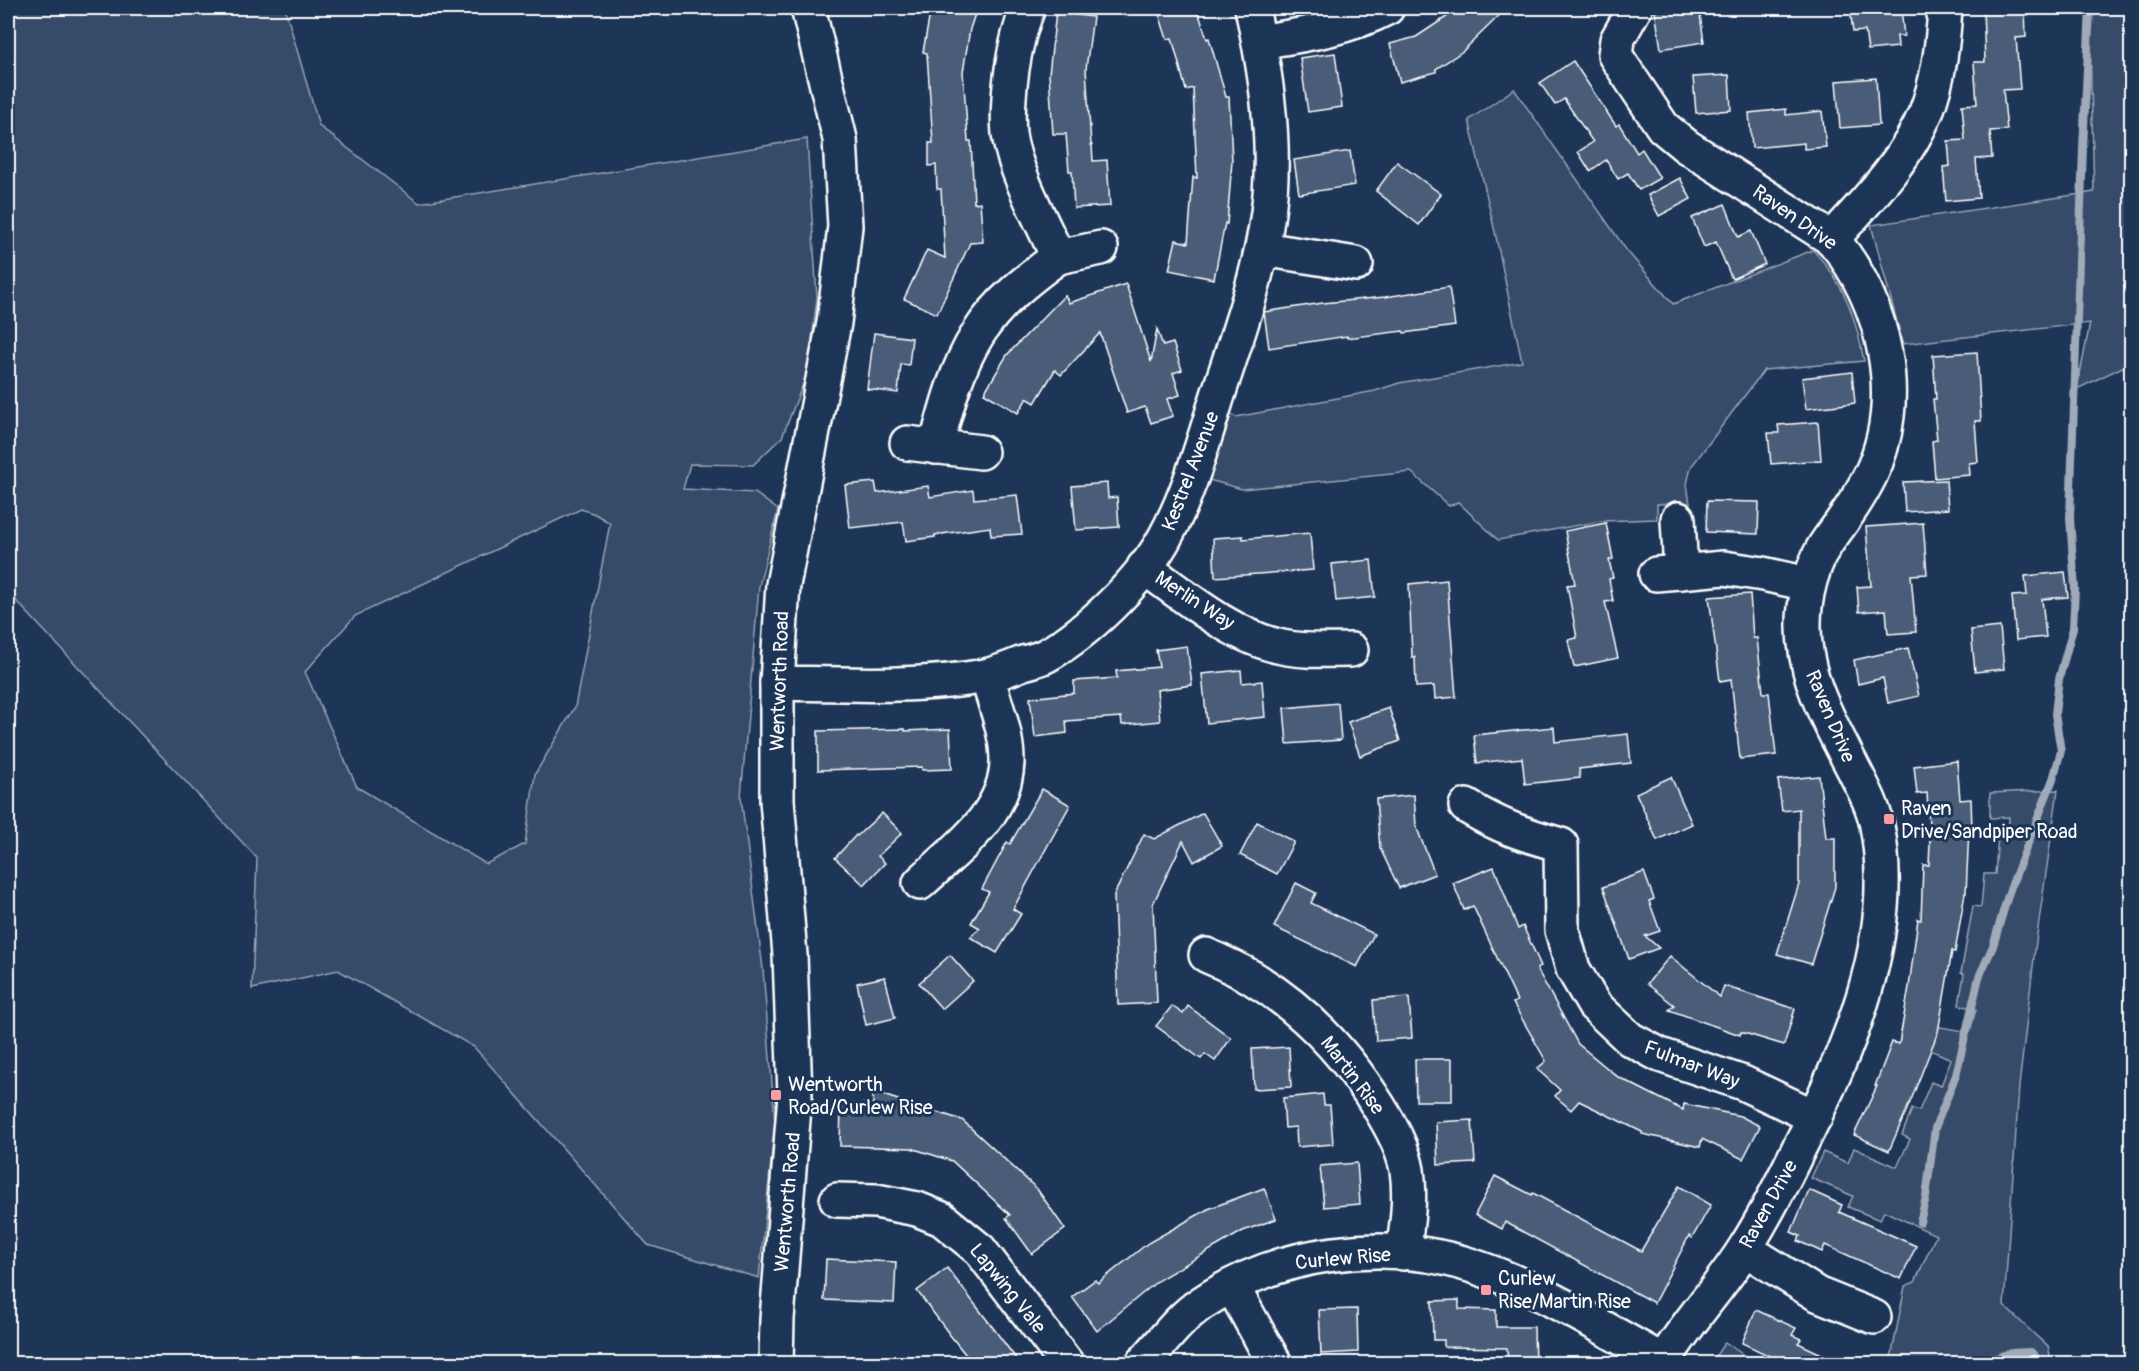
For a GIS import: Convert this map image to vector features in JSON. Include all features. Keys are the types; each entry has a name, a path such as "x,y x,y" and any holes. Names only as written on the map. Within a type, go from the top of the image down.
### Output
{"street":[{"name":"Wentworth Road","path":"776,1364 777,1319 795,1095 790,955 777,800 777,683 783,585 834,323 845,226 840,139 808,8"},
{"path":"1028,8 1022,21 1013,62 1008,99 1010,135 1022,179 1058,257"},
{"name":"Kestrel Avenue","path":"777,683 859,684 987,676 1045,656 1086,629 1113,603 1162,543 1176,516 1242,322 1263,249 1270,195 1271,146 1268,95 1252,8"},
{"path":"1260,42 1321,31 1354,22 1387,8"},
{"name":"Raven Drive","path":"1635,8 1617,40 1615,55 1663,127 1686,146 1832,238 1848,258 1876,315 1886,357 1888,401 1883,437 1870,475 1845,518 1821,551 1808,584 1804,612 1804,644 1809,673 1822,705 1864,789 1877,824 1883,863 1882,907 1870,971 1850,1037 1815,1117 1745,1249 1663,1362"},
{"path":"1832,238 1901,158 1925,113 1937,76 1945,8"},
{"path":"981,452 922,445 947,404 960,368 978,334 1001,306 1029,279 1058,257 1101,248"},
{"path":"1263,249 1356,264"},
{"path":"1678,519 1668,573 1724,568 1808,584"},
{"name":"Merlin Way","path":"1144,567 1203,610 1253,636 1282,647 1351,650"},
{"path":"921,884 981,824 997,804 1005,782 1007,759 1005,739 987,676"},
{"name":"Fulmar Way","path":"1466,806 1494,823 1521,834 1561,845 1562,930 1572,969 1594,1005 1630,1039 1660,1055 1743,1083 1815,1117"},
{"name":"Martin Rise","path":"1206,955 1251,977 1289,1003 1318,1028 1370,1092 1389,1124 1407,1170 1408,1200 1404,1253"},
{"name":"Lapwing Vale","path":"837,1200 876,1201 917,1209 942,1219 980,1250 1067,1364"},
{"path":"1745,1249 1817,1294 1874,1317"},
{"name":"Curlew Rise","path":"1142,1364 1176,1324 1202,1303 1232,1286 1276,1266 1303,1259 1366,1252 1404,1253 1471,1265 1561,1306 1663,1362"},
{"path":"1232,1286 1275,1364"}],"shaded area":[{"path":"8,8 285,8 319,126 419,203 807,139 817,298 808,371 782,437 753,465 690,464 683,489 755,493 778,510 759,586 741,797 763,969 775,1122 759,1278 648,1245 474,1047 338,970 252,989 257,858 8,592","holes":["581,509 610,523 575,707 535,774 525,844 486,864 357,787 305,672 355,616"]},
{"path":"2089,8 2131,8 2131,363 2077,389 2090,323 1903,344 1871,225 2094,192"},
{"path":"1514,89 1627,251 1673,304 1813,250 1833,275 1847,301 1857,329 1864,361 1764,370 1691,467 1687,484 1690,504 1657,504 1657,519 1601,521 1498,540 1458,502 1449,506 1411,472 1242,489 1205,479 1229,414 1236,417 1375,391 1399,383 1522,362 1469,120"},
{"path":"2058,790 2035,949 2019,1086 2004,1306 2048,1347 2052,1363 1890,1363 1905,1286 1915,1282 1936,1235 1884,1211 1880,1220 1848,1207 1853,1196 1811,1178 1823,1152 1848,1163 1854,1148 1897,1167 1910,1139 1902,1135 1912,1109 1919,1111 1931,1082 1941,1086 1951,1059 1919,1045 1923,1024 1970,1032 1976,1009 1959,1005 1964,974 1961,973 1973,906 1981,907 1984,874 1995,874 1998,835 2009,834 2009,817 1990,818 1990,793"},
{"path":"1725,1342 1755,1363 1711,1363"}],"building":[{"path":"931,8 977,8 970,29 963,72 968,141 971,141 974,203 980,202 983,242 970,243 937,314 904,299 927,250 945,258 941,189 937,189 936,165 929,166 929,143 933,143 927,53 923,52"},
{"path":"1179,8 1197,8 1207,39 1209,38 1226,97 1229,97 1232,161 1227,224 1225,223 1214,279 1169,270 1176,240 1188,243 1193,177 1197,178 1193,88 1186,90 1172,38 1167,39 1159,14"},
{"path":"1460,8 1507,8 1463,51 1436,69 1436,72 1400,82 1390,44 1416,37"},
{"path":"1699,8 1704,42 1661,49 1655,11"},
{"path":"1850,8 1901,8 1904,36 1897,36 1898,47 1868,50 1865,31 1853,32"},
{"path":"1983,8 2025,8 2026,37 2016,38 2020,89 2003,90 2007,130 1990,131 1992,158 1976,159 1979,198 1946,201 1943,167 1950,166 1948,141 1965,140 1962,105 1977,104 1974,62 1985,62"},
{"path":"1056,12 1093,17 1086,69 1091,145 1093,161 1107,160 1110,206 1074,208 1072,171 1069,171 1066,134 1053,134 1049,74"},
{"path":"1335,53 1342,107 1308,112 1300,58"},
{"path":"1573,61 1616,126 1619,124 1637,153 1642,149 1660,178 1639,190 1628,173 1618,179 1606,160 1590,171 1578,152 1593,142 1564,99 1555,105 1540,83"},
{"path":"1729,75 1731,110 1696,113 1693,77"},
{"path":"1876,78 1879,125 1840,128 1836,81"},
{"path":"1786,109 1786,115 1822,111 1826,147 1804,149 1804,143 1752,148 1749,113"},
{"path":"1350,151 1355,185 1299,194 1294,160"},
{"path":"1397,162 1441,194 1419,225 1376,191"},
{"path":"1680,178 1691,199 1659,216 1648,195"},
{"path":"1725,204 1738,237 1751,231 1765,264 1732,279 1716,242 1704,247 1692,218"},
{"path":"1126,284 1151,362 1157,329 1163,346 1173,343 1182,370 1173,373 1180,395 1167,399 1173,416 1151,423 1145,407 1127,413 1100,333 1061,375 1055,370 1035,403 1027,398 1018,413 984,393 1007,355 1065,295 1069,303"},
{"path":"1449,287 1455,326 1404,333 1403,331 1347,338 1347,336 1269,348 1264,312"},
{"path":"874,333 912,338 909,365 901,364 898,393 867,389"},
{"path":"1977,352 1981,421 1975,421 1978,462 1969,463 1970,475 1935,478 1932,441 1937,440 1933,399 1936,399 1933,355"},
{"path":"1852,372 1855,403 1806,409 1802,378"},
{"path":"1818,422 1821,460 1771,464 1768,433 1779,433 1778,425"},
{"path":"1946,480 1948,509 1905,512 1903,482"},
{"path":"875,482 877,493 928,486 930,497 973,490 974,499 1017,495 1022,534 991,536 990,527 906,541 903,522 850,528 845,485"},
{"path":"1107,483 1108,498 1117,497 1119,527 1076,530 1072,486"},
{"path":"1707,501 1759,502 1758,534 1706,532"},
{"path":"1606,523 1613,559 1609,560 1613,578 1609,579 1613,601 1605,602 1618,658 1574,667 1568,640 1577,638 1567,585 1575,584 1565,531"},
{"path":"1923,523 1927,574 1911,575 1916,632 1888,634 1886,610 1859,612 1857,587 1871,586 1866,527"},
{"path":"1310,533 1313,570 1215,577 1213,538 1243,536 1243,539"},
{"path":"1371,560 1375,597 1336,601 1332,564"},
{"path":"2065,572 2068,597 2042,599 2046,637 2016,640 2012,596 2027,595 2025,576"},
{"path":"1447,580 1456,697 1435,699 1434,686 1416,687 1415,657 1412,657 1409,584"},
{"path":"1750,594 1753,638 1757,638 1763,693 1769,693 1776,755 1740,759 1731,679 1720,681 1709,597"},
{"path":"2000,627 2004,669 1975,672 1971,630"},
{"path":"1187,646 1192,685 1157,690 1160,721 1122,725 1121,717 1066,721 1067,733 1035,737 1030,698 1074,693 1074,681 1117,678 1116,671 1159,667 1156,650"},
{"path":"1908,648 1919,696 1888,703 1883,678 1858,684 1854,660"},
{"path":"1241,670 1242,683 1262,681 1265,717 1207,723 1202,674"},
{"path":"1338,703 1341,740 1287,744 1284,708"},
{"path":"1389,708 1400,741 1360,756 1348,722"},
{"path":"1554,727 1555,742 1628,734 1631,763 1579,769 1580,778 1525,784 1522,758 1477,763 1474,735"},
{"path":"905,729 905,731 950,729 952,769 922,770 922,767 818,770 818,731"},
{"path":"1957,761 1960,800 1971,799 1972,829 1969,829 1966,893 1955,952 1952,951 1938,1032 1889,1151 1854,1135 1877,1086 1875,1086 1892,1042 1899,1044 1918,919 1921,920 1923,865 1929,865 1930,843 1927,793 1917,794 1914,766"},
{"path":"1819,776 1826,838 1835,838 1835,887 1811,964 1777,954 1799,884 1799,809 1782,811 1778,780"},
{"path":"1671,777 1692,824 1657,840 1636,793"},
{"path":"1042,789 1070,805 1013,909 1021,914 997,953 970,937 980,928 971,923 989,892 982,889 1007,842 1010,844"},
{"path":"1414,795 1416,826 1435,874 1399,888 1380,848 1376,799"},
{"path":"882,813 902,833 878,856 885,863 864,885 835,858 856,835"},
{"path":"1203,813 1222,846 1194,862 1183,841 1153,904 1157,1003 1118,1005 1114,895 1144,834 1154,839"},
{"path":"1257,822 1294,842 1277,874 1240,855"},
{"path":"1494,867 1518,929 1523,926 1541,966 1537,969 1578,1044 1618,1077 1683,1110 1684,1104 1740,1116 1760,1126 1743,1159 1702,1139 1700,1147 1642,1134 1579,1101 1571,1110 1555,1096 1560,1090 1537,1069 1546,1061 1513,1003 1517,1001 1473,906 1464,910 1453,883"},
{"path":"1644,872 1654,899 1649,901 1660,931 1645,936 1659,948 1629,959 1603,887"},
{"path":"1296,883 1316,893 1311,903 1374,934 1357,967 1274,927"},
{"path":"950,955 973,981 942,1009 919,983"},
{"path":"1670,956 1720,997 1724,986 1795,1009 1784,1045 1741,1032 1740,1035 1669,1010 1674,1005 1647,984"},
{"path":"885,977 895,1018 866,1025 857,983"},
{"path":"1409,997 1412,1038 1376,1041 1373,1000"},
{"path":"1172,1006 1183,1014 1188,1006 1231,1038 1215,1061 1205,1054 1201,1059 1156,1026"},
{"path":"1289,1047 1291,1087 1254,1089 1252,1049"},
{"path":"1415,1059 1452,1059 1452,1101 1416,1101"},
{"path":"873,1092 962,1120 1037,1189 1065,1229 1032,1254 1006,1218 1010,1215 952,1161 911,1148 840,1146 841,1104 873,1104"},
{"path":"1323,1094 1324,1105 1330,1105 1333,1144 1297,1147 1296,1127 1285,1128 1283,1098"},
{"path":"1472,1120 1475,1163 1438,1165 1436,1122"},
{"path":"1357,1163 1360,1204 1324,1207 1320,1166"},
{"path":"1495,1176 1532,1195 1533,1193 1641,1251 1679,1186 1711,1205 1692,1238 1689,1236 1654,1303 1505,1222 1502,1229 1475,1215"},
{"path":"1264,1188 1276,1219 1243,1231 1160,1279 1097,1331 1072,1297 1095,1280 1098,1283 1148,1243 1208,1209"},
{"path":"1809,1190 1842,1205 1839,1212 1916,1246 1901,1279 1825,1245 1822,1252 1798,1241 1800,1236 1791,1232"},
{"path":"826,1259 896,1262 894,1303 824,1300"},
{"path":"947,1268 1020,1364 973,1364 950,1335 917,1291"},
{"path":"1459,1300 1459,1309 1496,1310 1496,1327 1534,1327 1535,1364 1508,1364 1507,1348 1444,1347 1444,1340 1433,1340 1432,1301"},
{"path":"1357,1309 1358,1352 1321,1354 1319,1310"},
{"path":"1756,1310 1796,1328 1792,1335 1801,1339 1798,1343 1843,1364 1787,1364 1742,1343"}],"waterway":[{"path":"1920,1222 1926,1197 1935,1128 1956,1075 1979,977 1993,946 2009,892 2053,779 2061,751 2055,714 2059,679 2073,628 2075,589 2070,518 2090,8"},
{"path":"1988,1364 1998,1357 2019,1352 2031,1352 2042,1364"}],"place":[{"name":"Raven Drive/Sandpiper Road","path":"1889,819"},
{"name":"Wentworth Road/Curlew Rise","path":"776,1095"},
{"name":"Curlew Rise/Martin Rise","path":"1486,1290"}]}
